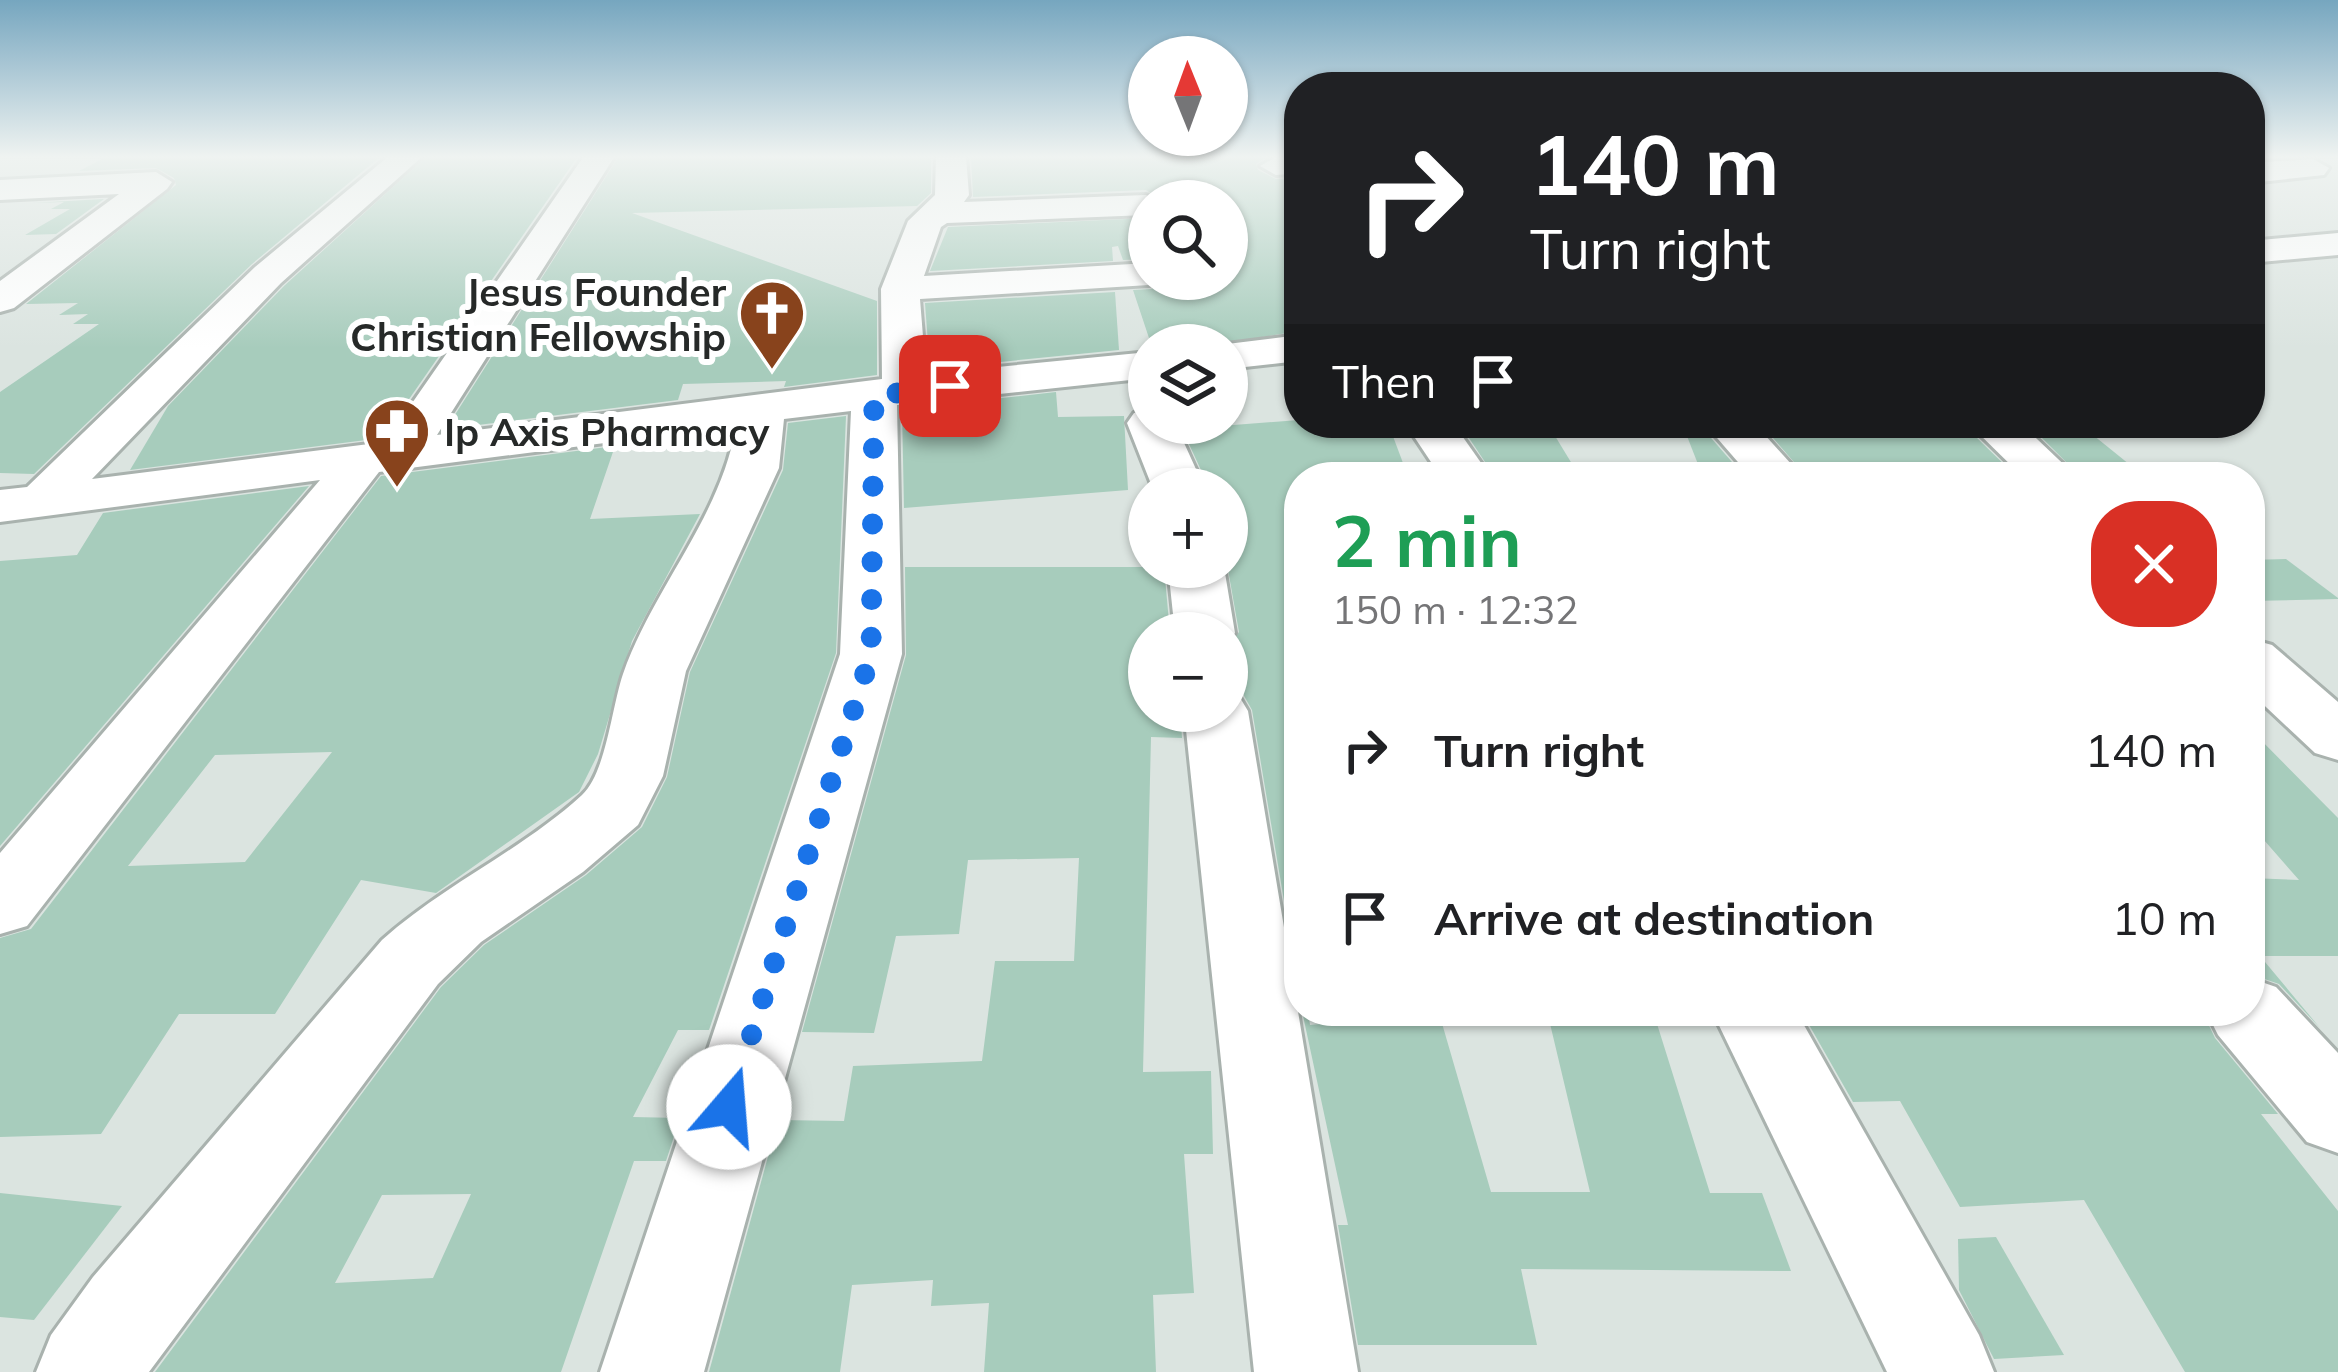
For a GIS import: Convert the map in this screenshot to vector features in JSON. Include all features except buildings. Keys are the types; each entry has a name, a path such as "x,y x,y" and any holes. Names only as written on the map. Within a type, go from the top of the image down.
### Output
{"street":[{"path":"0,300 106,220"},
{"path":"18,509 333,220"},
{"path":"0,905 382,457 554,220"},
{"path":"652,1372 871,654 900,290 920,228 931,220"},
{"path":"2265,251 2338,244"},
{"path":"900,290 1128,275"},
{"path":"1248,354 1284,350"},
{"path":"18,509 382,457 1128,367"},
{"path":"88,1372 129,1313 410,962 454,921 557,853 613,808 629,776 655,671 754,468 762,410"},
{"path":"1742,438 1764,462"},
{"path":"2009,438 2035,462"},
{"path":"2265,672 2338,738"},
{"path":"1219,732 1306,1372"},
{"path":"1761,1026 1942,1372"},
{"path":"2261,1026 2338,1114"}],"place":[{"name":"Jesus Founder Christian Fellowship","path":"772,372"},
{"name":"Ip Axis Pharmacy","path":"397,490"}],"route":[{"path":"729,1107 871,654 874,396 950,386"}]}
